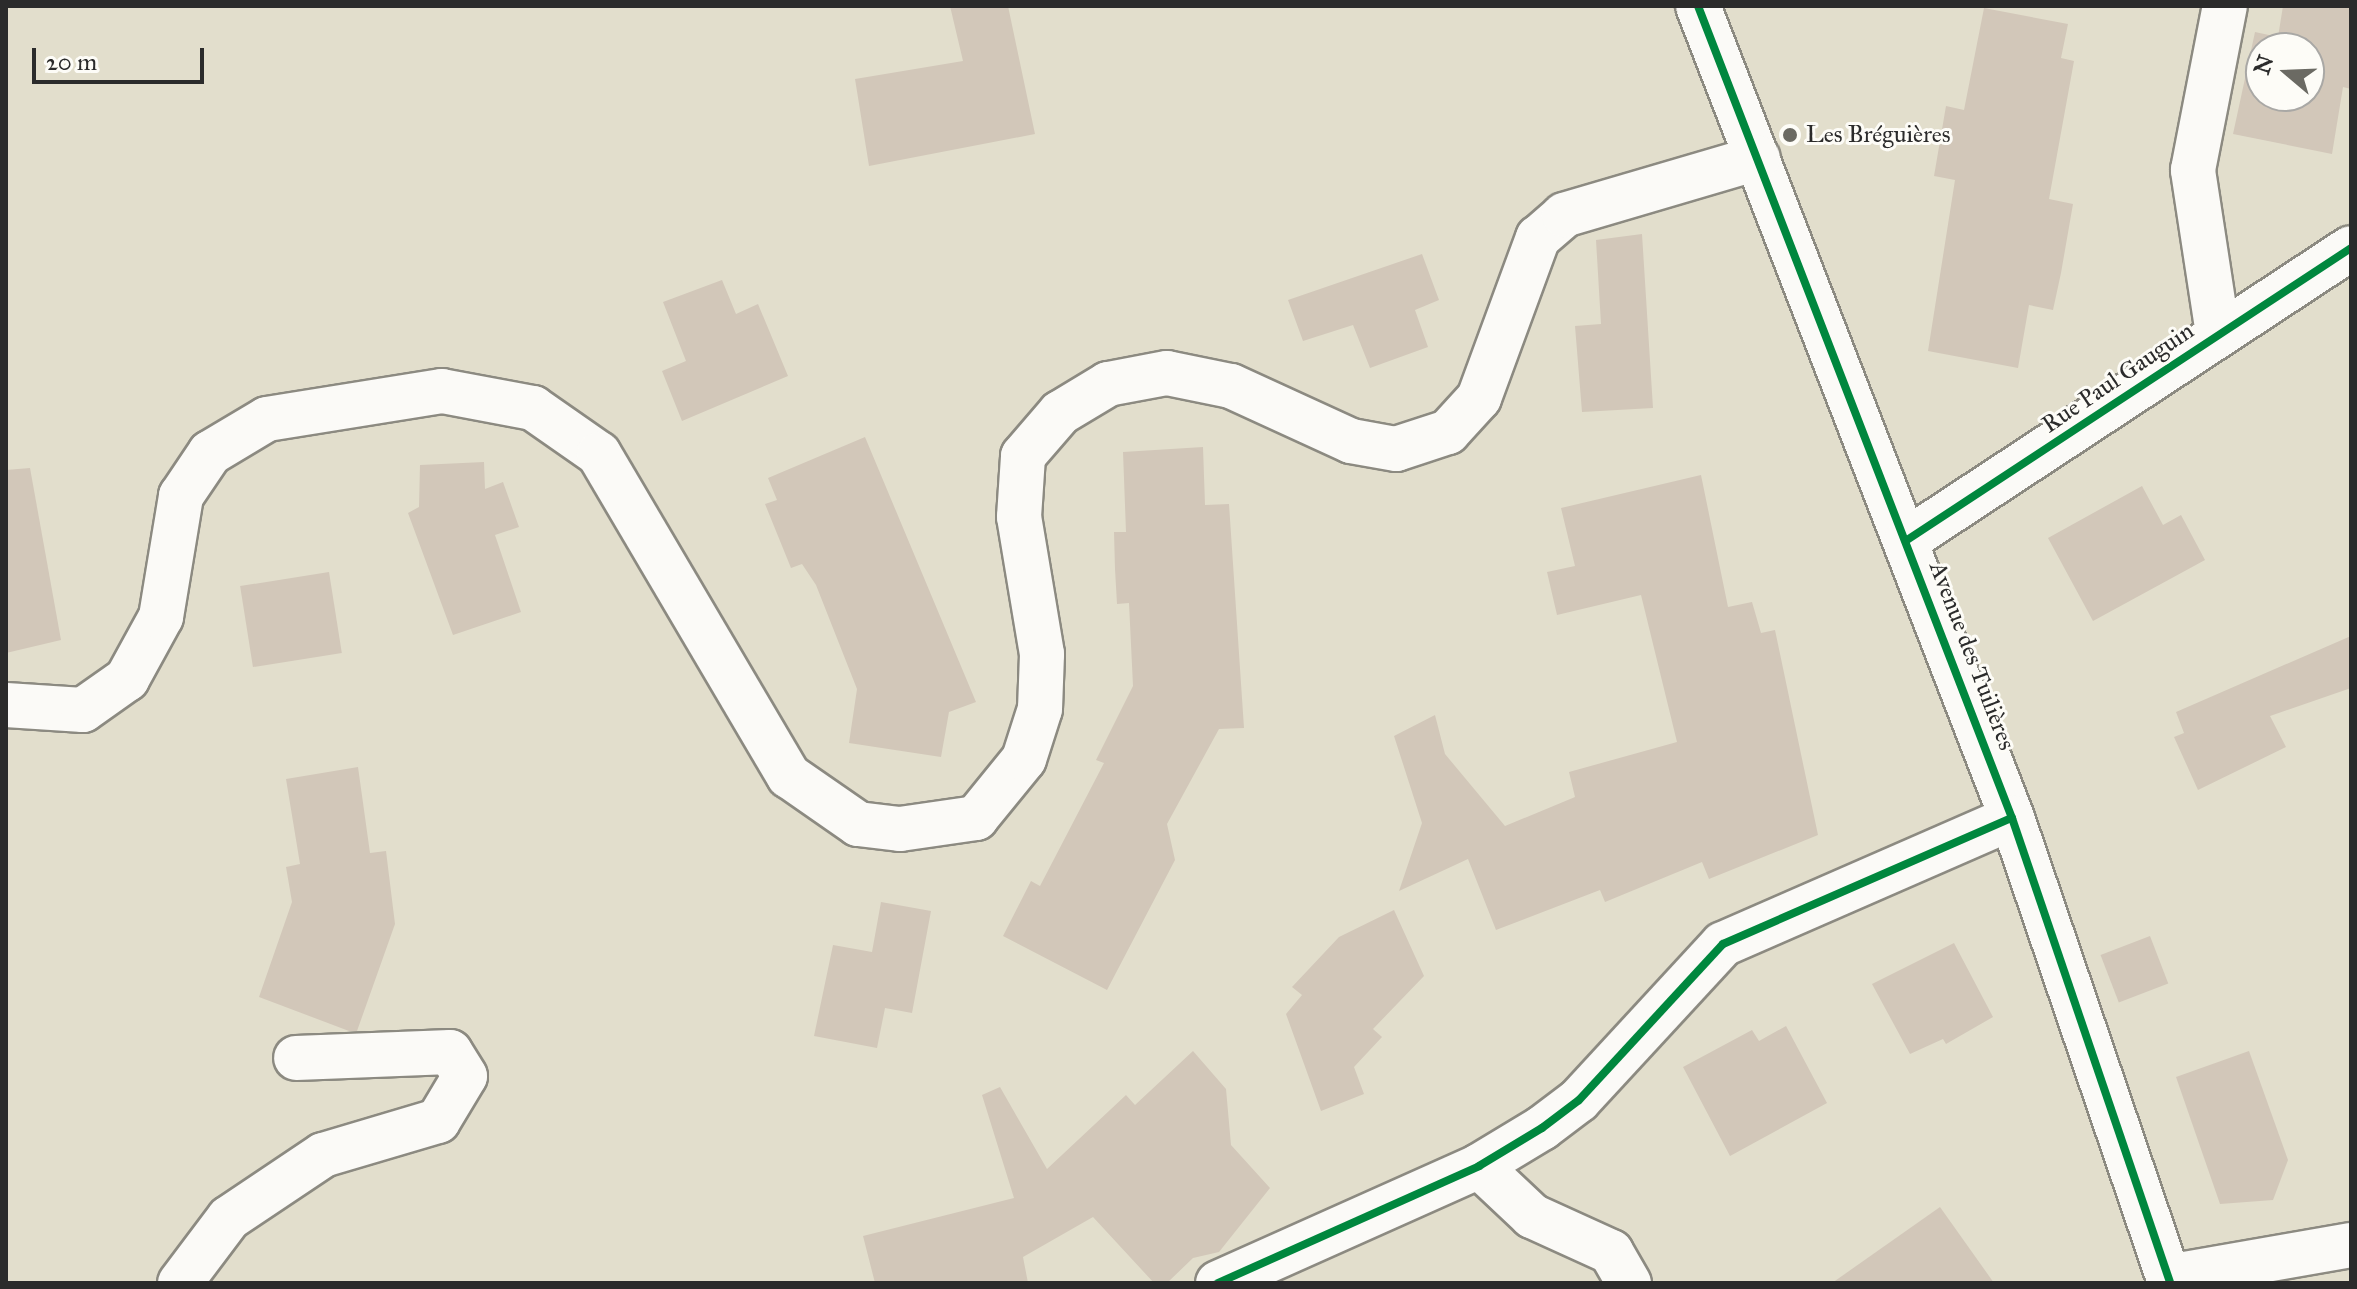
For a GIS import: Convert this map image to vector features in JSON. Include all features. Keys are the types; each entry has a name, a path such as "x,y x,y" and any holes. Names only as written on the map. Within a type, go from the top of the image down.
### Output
{"street":[{"name":"Avenue des Tuilières","path":"1698,6 2012,818 2169,1280"},
{"path":"2218,334 2193,170 2225,6"},
{"path":"6,705 83,710 127,679 161,617 181,496 210,453 267,419 442,391 533,408 599,454 789,776 858,824 900,829 976,818 1024,759 1040,709 1042,654 1019,517 1023,456 1060,413 1108,384 1167,373 1231,386 1351,441 1396,449 1448,432 1479,398 1538,238 1564,215 1758,158"},
{"name":"Rue Paul Gauguin","path":"1907,540 2351,248"},
{"path":"1218,1283 1479,1166 1579,1100 1723,944 2012,818"},
{"path":"180,1283 229,1218 323,1155 438,1121 465,1076 450,1052 296,1058"},
{"path":"1479,1166 1532,1216 1611,1252 1629,1283"},
{"path":"2169,1280 2351,1245"}],"building":[{"path":"950,6 1008,6 1035,134 869,166 855,79 963,61"},
{"path":"2283,6 2351,6 2351,89 2343,87 2332,154 2233,134 2245,78 2245,112 2325,112 2325,32 2279,32"},
{"path":"1984,8 2068,24 2061,58 2074,61 2049,199 2073,204 2061,273 2053,310 2029,305 2018,368 1928,351 1955,180 1934,176 1946,106 1964,110"},
{"path":"1642,234 1653,408 1582,412 1575,326 1601,324 1596,240"},
{"path":"1422,254 1439,300 1415,310 1428,347 1370,368 1353,325 1303,341 1288,300"},
{"path":"722,280 736,314 758,304 788,376 682,421 662,371 686,361 663,302"},
{"path":"865,437 976,702 949,712 941,757 849,743 857,689 816,585 802,564 791,568 765,504 777,500 768,478"},
{"path":"1203,447 1205,505 1229,504 1244,728 1219,729 1167,824 1175,860 1107,990 1003,936 1031,881 1040,886 1104,763 1096,760 1133,686 1129,603 1117,604 1115,569 1114,532 1126,532 1123,452"},
{"path":"484,462 485,489 503,482 519,527 495,535 521,612 453,635 408,513 419,507 420,465"},
{"path":"30,468 61,640 6,653 6,470"},
{"path":"1701,475 1728,607 1752,602 1761,633 1775,630 1818,835 1709,879 1702,862 1605,902 1600,890 1496,930 1468,859 1399,891 1422,823 1394,736 1435,715 1445,754 1505,826 1575,797 1569,772 1677,742 1641,595 1557,615 1547,572 1575,566 1561,508"},
{"path":"2142,486 2163,525 2181,515 2205,560 2093,621 2048,538"},
{"path":"329,572 342,653 253,667 240,586"},
{"path":"2351,636 2351,688 2270,716 2286,747 2198,790 2174,737 2184,733 2176,712"},
{"path":"358,767 370,853 386,851 395,924 357,1031 349,1031 259,997 292,902 286,867 300,864 286,779"},
{"path":"881,902 931,911 912,1013 885,1008 877,1048 814,1036 833,945 872,952"},
{"path":"1394,910 1424,976 1373,1029 1382,1037 1354,1067 1364,1094 1321,1111 1286,1014 1302,995 1292,987 1339,937"},
{"path":"2150,936 2168,984 2119,1003 2101,955"},
{"path":"1954,943 1993,1017 1946,1044 1943,1039 1910,1054 1872,984"},
{"path":"1786,1026 1827,1103 1730,1156 1683,1067 1752,1030 1759,1041"},
{"path":"1193,1051 1226,1089 1231,1145 1270,1188 1219,1252 1193,1258 1167,1283 1154,1283 1093,1217 1023,1257 1028,1283 875,1283 863,1236 1014,1198 982,1095 1000,1087 1047,1169 1126,1095 1135,1105"},
{"path":"2249,1051 2288,1160 2273,1200 2220,1204 2176,1077"},
{"path":"1940,1207 1994,1283 1832,1283"}],"cycle path":[{"path":"1698,6 2012,818 2170,1283"},
{"path":"1907,540 2351,248"},
{"path":"1218,1283 1479,1166 1542,1128 1579,1100 1723,944 2012,818"}],"place":[{"name":"Les Bréguières","path":"1790,135"}]}
